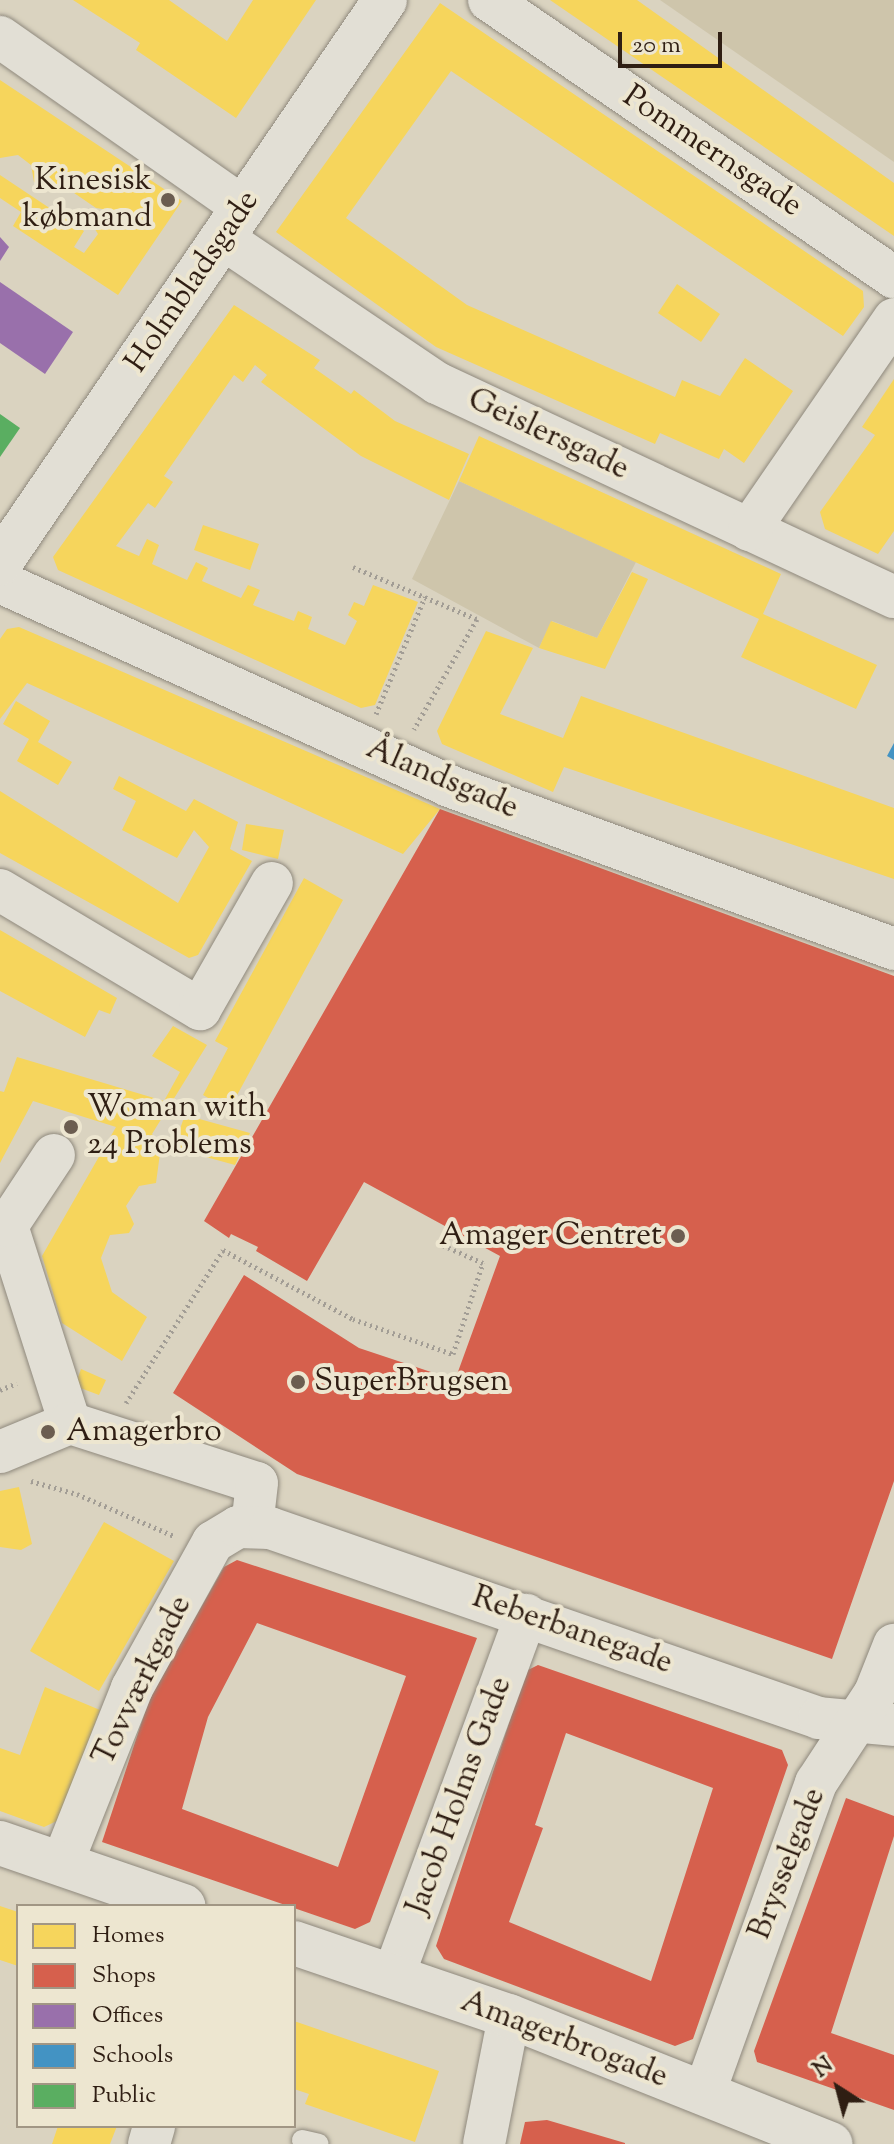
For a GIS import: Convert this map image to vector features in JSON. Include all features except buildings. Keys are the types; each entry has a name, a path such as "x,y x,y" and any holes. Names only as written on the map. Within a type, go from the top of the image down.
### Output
{"street":[{"name":"Holmbladsgade","path":"0,563 385,0"},
{"name":"Pommernsgade","path":"489,0 894,277"},
{"name":"Geislersgade","path":"0,37 437,383 894,597"},
{"path":"749,530 894,319"},
{"name":"Ålandsgade","path":"0,582 398,762 894,949"},
{"path":"0,890 200,1009 272,883"},
{"path":"54,1155 4,1227 95,1434"},
{"path":"11,1465 95,1434 257,1483 252,1526"},
{"name":"Reberbanegade","path":"252,1526 526,1615 819,1718 874,1724"},
{"name":"Tovværkgade","path":"62,1864 132,1688 213,1542 238,1527 252,1526"},
{"name":"Jacob Holms Gade","path":"393,1977 526,1615"},
{"name":"Brysselgade","path":"704,2094 816,1783 874,1724 882,1680 894,1645"},
{"path":"0,1843 177,1904"},
{"name":"Amagerbrogade","path":"296,1944 509,2016 830,2144"},
{"path":"484,2144 509,2016"}],"path":[{"path":"353,567 477,619 398,762"},
{"path":"360,745 425,597"},
{"path":"95,1434 223,1250 353,1319 453,1354 483,1263 436,1242"},
{"path":"11,1465 190,1543"}],"shaded area":[{"path":"660,0 894,0 894,162"},
{"path":"459,481 636,562 597,638 552,621 539,648 412,579"}],"place":[{"name":"Kinesisk købmand","path":"168,200"},
{"name":"Woman with 24 Problems","path":"71,1127"},
{"name":"Amager Centret","path":"678,1236"},
{"name":"SuperBrugsen","path":"298,1382"},
{"name":"Amagerbro","path":"48,1432"}]}
